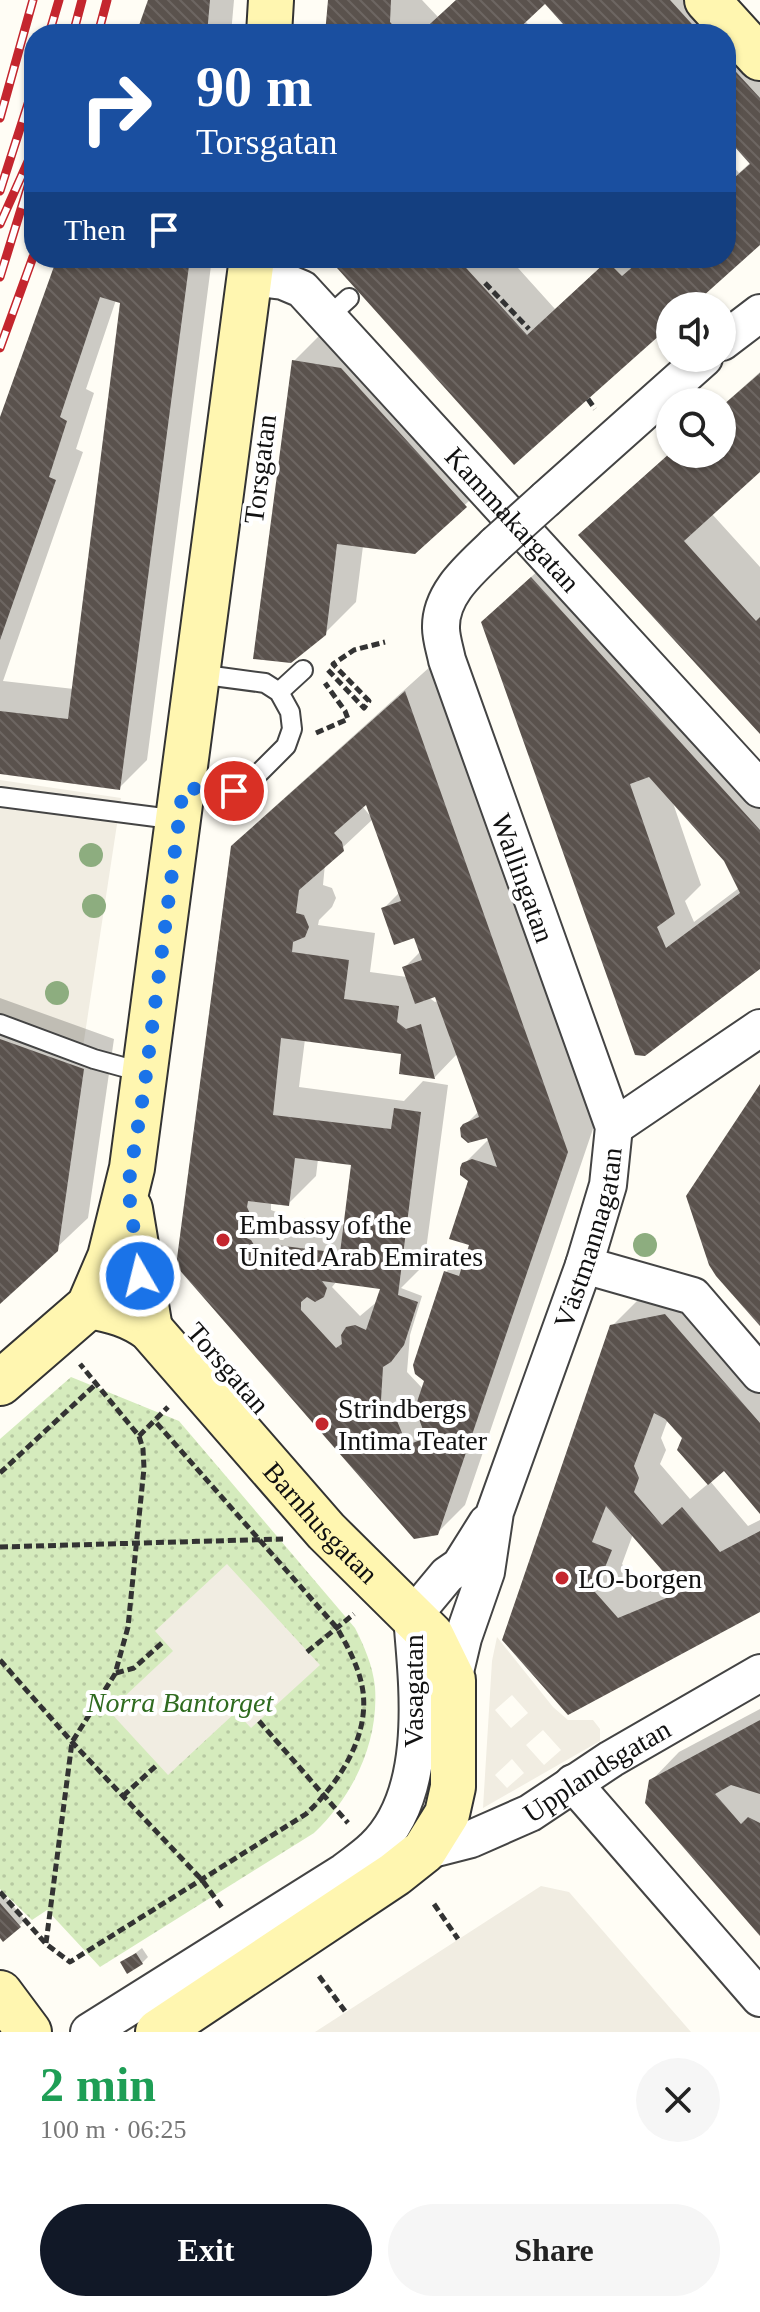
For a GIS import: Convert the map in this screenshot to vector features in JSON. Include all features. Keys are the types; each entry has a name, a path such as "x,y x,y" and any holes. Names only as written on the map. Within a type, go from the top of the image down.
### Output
{"main road":[{"path":"270,24 271,0"},
{"path":"707,0 729,24"},
{"path":"743,0 760,20"},
{"path":"736,32 760,58"},
{"name":"Torsgatan","path":"89,1306 110,1257 128,1187 251,268"},
{"name":"Torsgatan","path":"128,1187 137,1262 150,1329"},
{"path":"0,1383 89,1306"},
{"name":"Barnhusgatan","path":"89,1306 119,1312 137,1319 150,1329 326,1531 412,1617"},
{"name":"Vasagatan","path":"158,2032 395,1874 424,1851 447,1814 453,1787 453,1680 431,1635 412,1617"},
{"path":"0,1993 29,2032"}],"street":[{"name":"Kammakargatan","path":"253,268 295,285 338,308 760,789"},
{"path":"738,329 760,304"},
{"name":"Wallingatan","path":"614,1127 462,707 440,627 455,586 496,544 688,372"},
{"name":"Västmannagatan","path":"453,1680 463,1638 486,1572 495,1512 584,1265 608,1185 614,1127 760,1028"},
{"path":"584,1265 693,1296 760,1374"},
{"name":"Västmannagatan","path":"412,1617 447,1575 460,1566 495,1512"},
{"name":"Vasagatan","path":"89,2032 344,1872 376,1847 398,1813 410,1783 417,1735 417,1677 412,1617"},
{"name":"Upplandsgatan","path":"424,1851 471,1839 530,1813 573,1783 760,1673"},
{"path":"573,1783 760,1998"}],"lane":[{"path":"279,692 303,670"},
{"path":"0,797 181,804 234,791 252,780 286,746 292,729 290,712 279,692 265,683 198,674"},
{"path":"0,1024 94,1059 145,1073"}],"path":[{"path":"485,283 529,329"},
{"path":"588,399 596,410"},
{"path":"323,664 364,708 369,701 333,664 354,650 385,642"},
{"path":"323,681 345,711"},
{"path":"46,1944 72,1742 115,1674 128,1627 144,1468 139,1436 73,1355"},
{"path":"0,1473 96,1384"},
{"path":"139,1436 177,1398"},
{"path":"0,1892 46,1944 70,1962 306,1814 324,1797 339,1775 360,1734 364,1693 352,1653 337,1628 154,1420"},
{"path":"0,1547 291,1539"},
{"path":"307,1652 355,1614"},
{"path":"115,1674 134,1668 164,1641"},
{"path":"0,1660 72,1742 202,1880 230,1919"},
{"path":"259,1721 352,1826"},
{"path":"123,1796 158,1764"},
{"path":"434,1904 458,1939"},
{"path":"319,1976 345,2011"}],"green space":[{"name":"Norra Bantorget","path":"71,1377 179,1421 355,1628 365,1649 375,1687 373,1728 361,1767 341,1802 314,1833 100,1967 47,1910 32,1920 0,1889 0,1439"}],"shaded area":[{"path":"0,780 121,798 81,1060 84,1064 0,1034"},
{"name":"Norra Bantorget","path":"227,1564 320,1665 251,1728 236,1712 168,1775 109,1711 173,1651 155,1631"},
{"path":"497,1637 553,1707 568,1720 593,1720 600,1729 600,1741 483,1808 492,1661","holes":["512,1695 528,1713 511,1728 495,1710","543,1730 561,1750 544,1765 526,1745","512,1759 524,1773 507,1788 495,1775"]},
{"path":"541,1886 569,1892 691,2032 315,2032"}],"building":[{"path":"148,0 210,0 208,24 140,24"},
{"path":"328,0 391,0 392,24 326,24"},
{"path":"456,0 670,0 692,24 563,24 545,4 524,24 430,24"},
{"path":"736,72 760,98 760,245 736,267 736,176 750,164 736,148"},
{"path":"53,268 189,268 120,790 0,774 0,711 68,719 120,303 100,297 60,417 67,421 49,477 56,480 0,640 0,417"},
{"path":"337,268 466,268 527,335 599,268 614,268 622,276 631,268 734,268 708,292 656,292 656,338 514,465"},
{"path":"292,360 341,368 467,507 415,554 337,544 326,635 291,663 253,659"},
{"path":"760,373 760,472 684,541 756,621 760,617 760,734 578,535 656,466 656,468 736,468 736,394"},
{"path":"531,577 760,830 760,969 645,1056 635,1055 481,622","holes":["649,777 724,861 740,893 666,948 657,927 675,914 630,784"]},
{"path":"405,691 568,1152 438,1535 414,1539 176,1266 231,846","holes":["366,805 401,901 381,908 394,945 414,938 422,960 402,967 415,1004 435,997 479,1117 463,1124 461,1137 468,1143 487,1138 497,1167 472,1159 462,1163 460,1168 460,1175 468,1181 449,1239 469,1245 459,1276 444,1271 413,1365 415,1374 424,1381 415,1408 426,1438 407,1445 395,1416 381,1400 383,1367 404,1345 418,1302 398,1295 421,1112 394,1108 391,1129 273,1115 281,1038 401,1054 399,1074 435,1079 421,1024 406,1029 397,1022 399,1006 344,999 349,960 292,952 293,942 305,937 309,927 304,915 296,913 299,890 344,851 342,842 334,833","295,1158 351,1165 340,1253 276,1245 274,1259 265,1267 252,1267 250,1263 255,1257 256,1248 251,1240 244,1237 253,1220 247,1207 248,1201 289,1206","322,1281 380,1289 366,1330 355,1325 346,1327 341,1335 342,1344 336,1348 301,1310 301,1302 307,1297 315,1302 324,1297 327,1288"]},
{"path":"0,1039 84,1069 58,1251 0,1304"},
{"path":"760,1084 760,1326 709,1265 686,1196"},
{"path":"665,1314 760,1423 760,1514 724,1471 708,1485 677,1450 682,1438 665,1419 654,1413 634,1466 639,1478 634,1492 662,1525 682,1507 720,1552 760,1531 760,1612 568,1715 502,1640 610,1325","holes":["606,1506 681,1592 618,1618 595,1592 612,1550 592,1542"]},
{"path":"760,1720 760,1794 731,1785 715,1794 741,1824 748,1817 760,1823 760,1936 645,1803 649,1780"},
{"path":"0,1903 21,1927 3,1942 0,1938"},
{"path":"136,1953 143,1964 127,1974 120,1962"}],"railway":[{"path":"26,24 33,0"},
{"path":"52,24 59,0"},
{"path":"76,24 82,0"},
{"path":"101,24 107,0"},
{"path":"0,118 24,32"},
{"path":"0,191 24,116"},
{"path":"0,224 24,170"},
{"path":"0,277 24,199"},
{"path":"0,348 29,268"}],"place":[{"name":"Embassy of the United Arab Emirates","path":"223,1240"},
{"name":"Strindbergs Intima Teater","path":"322,1424"},
{"name":"LO-borgen","path":"562,1578"}],"route":[{"path":"140,1276 128,1187 144,1090 183,788 234,791"}]}
